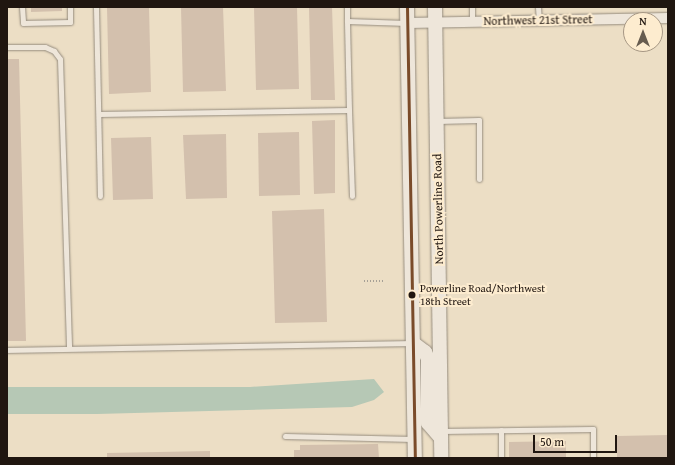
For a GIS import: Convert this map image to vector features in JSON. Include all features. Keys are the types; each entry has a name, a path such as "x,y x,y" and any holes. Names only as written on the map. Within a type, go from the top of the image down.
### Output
{"main road":[{"path":"407,7 415,458"},
{"name":"North Powerline Road","path":"435,7 441,458"},
{"path":"413,343 425,352 428,359 428,423 441,435"}],"street":[{"name":"Northwest 21st Street","path":"408,23 668,18"}],"lane":[{"path":"22,7 23,23 70,22 70,7"},
{"path":"96,7 100,196"},
{"path":"347,7 352,196"},
{"path":"472,7 472,22"},
{"path":"538,7 539,20"},
{"path":"347,21 408,23"},
{"path":"7,47 45,47 54,51 60,59 69,348"},
{"path":"99,114 349,110"},
{"path":"436,120 479,120 479,179"},
{"path":"7,350 413,343"},
{"path":"441,435 501,430 593,429 593,458"},
{"path":"501,430 501,458"},
{"path":"285,436 414,439"}],"path":[{"path":"364,281 383,281"}],"shaded area":[{"path":"374,379 384,392 374,400 352,407 97,414 7,414 7,387 250,387"}],"building":[{"path":"31,7 62,7 62,11 31,12"},
{"path":"107,7 149,7 151,92 109,94"},
{"path":"181,7 223,7 226,91 183,92"},
{"path":"254,7 297,7 299,89 256,90"},
{"path":"309,7 332,7 335,100 311,100"},
{"path":"7,59 19,59 26,341 7,341"},
{"path":"335,120 335,193 314,194 312,121"},
{"path":"299,132 300,195 259,196 258,133"},
{"path":"226,134 227,198 186,199 183,135"},
{"path":"151,137 153,199 113,200 111,138"},
{"path":"324,209 327,322 275,323 272,211"},
{"path":"668,435 668,458 617,458 617,436"},
{"path":"566,441 566,458 509,458 509,442"},
{"path":"378,444 379,458 294,458 294,450 300,450 300,445"},
{"path":"210,451 210,458 107,458 107,453"}],"transit line":[{"path":"407,7 415,458"}],"place":[{"name":"Powerline Road/Northwest 18th Street","path":"412,295"}]}
